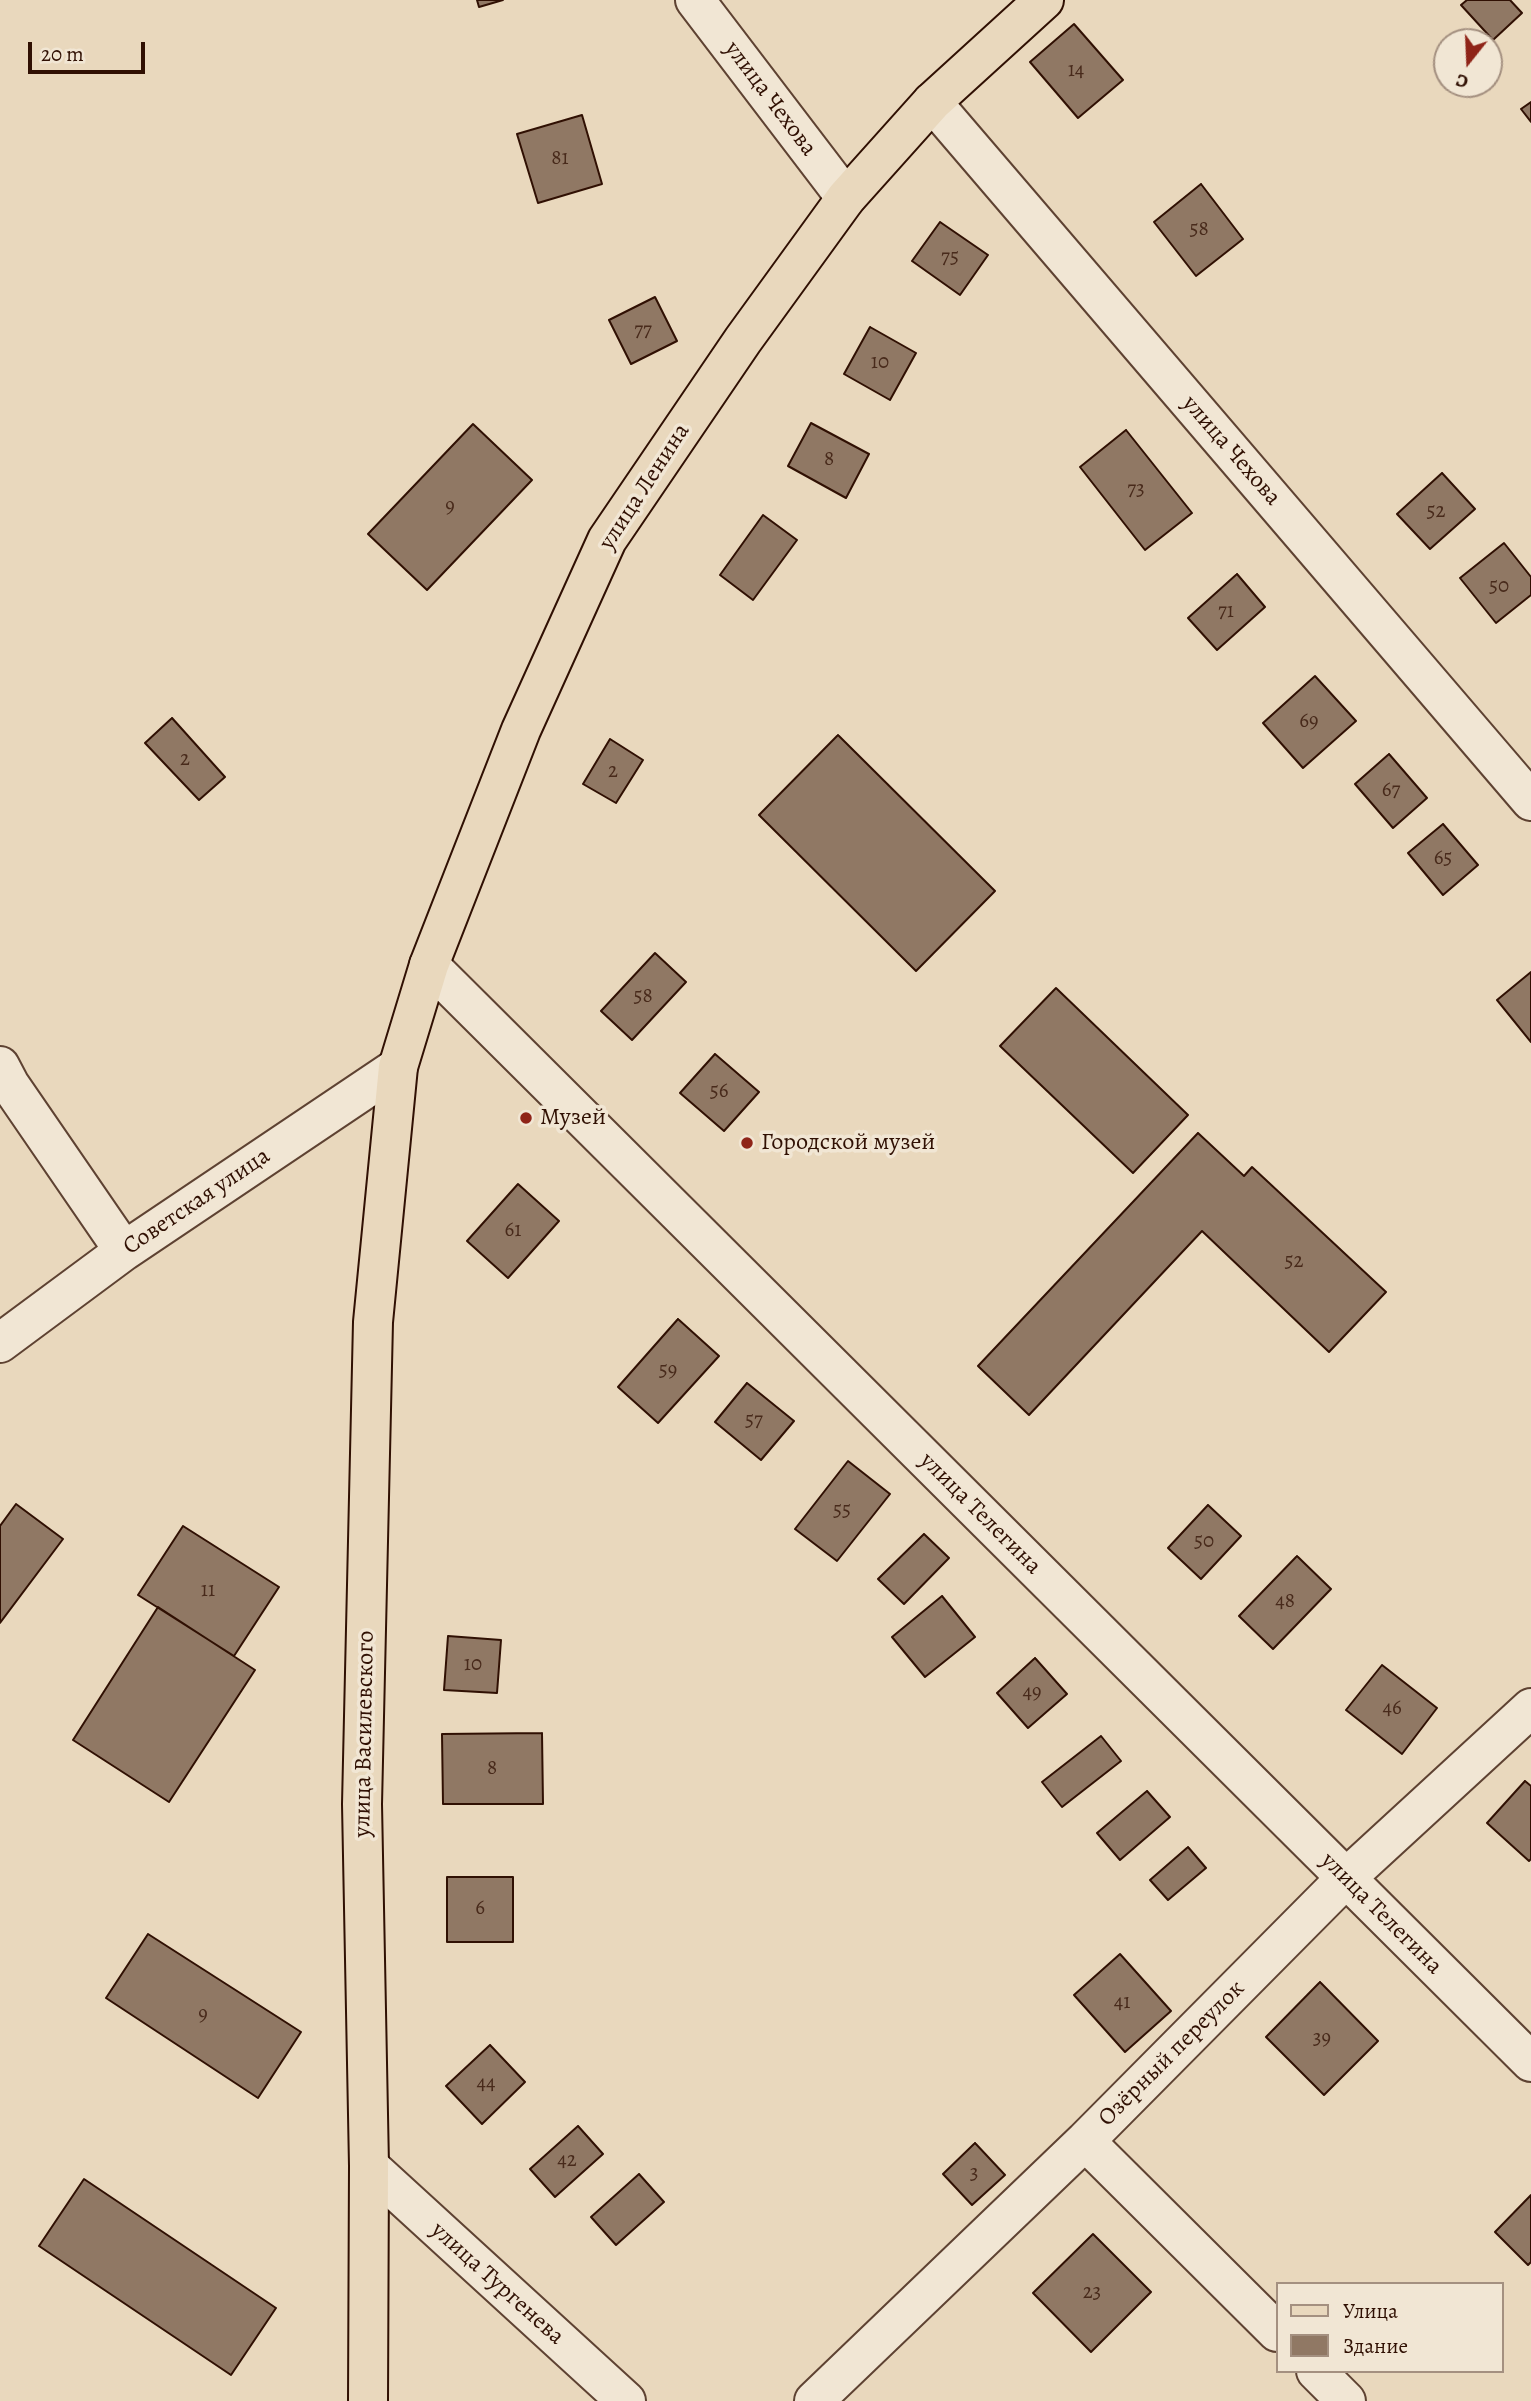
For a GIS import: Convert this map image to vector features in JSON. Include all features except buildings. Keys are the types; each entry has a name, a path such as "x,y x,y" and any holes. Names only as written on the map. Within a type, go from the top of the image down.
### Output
{"main road":[{"name":"улица Ленина","path":"398,1067 429,965 521,730 607,540 743,341 846,198 932,102 1044,0"},
{"name":"улица Василевского","path":"368,2401 369,2166 362,1804 373,1322 398,1067"}],"street":[{"name":"улица Чехова","path":"695,0 846,198"},
{"name":"улица Чехова","path":"932,102 1531,801"},
{"name":"улица Телегина","path":"429,965 1531,2062"},
{"path":"0,1066 10,1085 124,1251"},
{"name":"Советская улица","path":"0,1343 124,1251 398,1067"},
{"name":"Озёрный переулок","path":"814,2401 1085,2141 1345,1878 1531,1708"},
{"path":"1085,2141 1276,2331"},
{"name":"улица Тургенева","path":"369,2166 626,2401"},
{"path":"1318,2373 1346,2401"}],"place":[{"name":"Музей","path":"526,1118"},
{"name":"Городской музей","path":"747,1143"}]}
